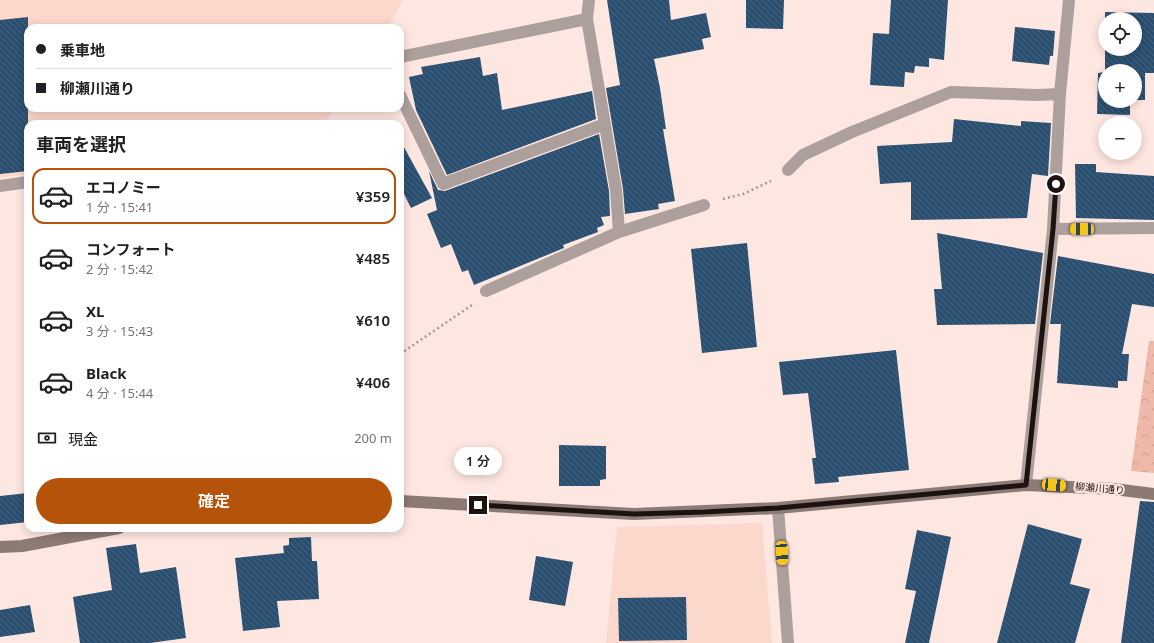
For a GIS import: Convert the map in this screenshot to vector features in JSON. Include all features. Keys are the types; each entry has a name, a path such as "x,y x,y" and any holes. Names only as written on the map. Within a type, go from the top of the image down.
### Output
{"street":[{"path":"589,0 587,19 616,190 619,232"},
{"path":"1026,485 1053,229 1060,94 1070,0"},
{"path":"404,56 587,19"},
{"path":"788,170 803,155 852,132 952,92 1060,94"},
{"path":"404,103 443,184 605,124"},
{"path":"0,186 24,183"},
{"path":"486,291 619,232 704,205"},
{"path":"1053,229 1154,228"},
{"name":"柳瀬川通り","path":"404,501 634,514 778,508 1026,485 1054,485 1114,489 1154,494"},
{"path":"778,508 788,643"},
{"path":"0,547 22,546 97,532"}],"path":[{"path":"704,205 743,194 778,178 788,170"},
{"path":"404,351 471,306 486,291"}],"shaded area":[{"path":"0,0 403,0 390,24 24,24 24,112 333,112 326,120 24,120 24,175 0,178"},
{"path":"762,523 772,643 606,643 617,527"}],"green space":[{"path":"1149,341 1154,341 1154,473 1131,471"}],"building":[{"path":"607,0 669,0 671,20 706,13 711,37 702,39 704,49 654,59 660,88 666,129 663,129 675,201 658,204 659,209 625,214 623,189 606,88 620,85"},
{"path":"746,0 784,0 783,29 746,28"},
{"path":"891,0 948,0 944,60 929,58 929,67 915,66 914,73 905,72 904,87 870,85 873,33 889,34"},
{"path":"1142,13 1154,13 1154,73 1145,73 1145,100 1142,100 1142,64 1105,64 1105,56 1142,56"},
{"path":"28,17 28,24 24,24 24,112 28,112 28,120 24,120 24,171 0,174 0,20"},
{"path":"1015,27 1055,31 1053,56 1050,56 1049,65 1012,61"},
{"path":"480,57 483,76 497,73 502,110 592,91 596,119 447,175 416,110 409,77 423,74 421,67"},
{"path":"1098,73 1098,108 1130,108 1130,115 1097,114"},
{"path":"954,119 1021,126 1021,121 1051,123 1048,176 1032,174 1027,218 911,220 911,182 880,184 877,146 952,142"},
{"path":"599,134 609,191 610,216 601,217 604,225 597,228 598,232 563,245 564,248 474,285 468,270 462,272 451,244 441,248 427,214 437,210 429,171 438,190 445,191"},
{"path":"404,147 432,198 411,208 404,194"},
{"path":"1075,164 1096,164 1096,172 1154,176 1154,220 1076,218"},
{"path":"937,233 1043,253 1035,324 937,325 934,289 942,289"},
{"path":"747,243 757,347 702,353 691,249"},
{"path":"1058,256 1154,274 1154,307 1132,304 1122,354 1129,354 1127,381 1118,381 1118,388 1057,383 1061,324 1050,324"},
{"path":"896,350 909,470 838,477 839,482 815,484 812,458 816,458 808,393 783,395 779,362"},
{"path":"559,445 606,446 606,479 600,480 600,486 559,486"},
{"path":"24,493 24,522 0,525 0,496"},
{"path":"1140,501 1154,502 1154,643 1121,643"},
{"path":"1028,524 1082,539 1070,584 1090,589 1075,643 997,643"},
{"path":"917,530 951,537 929,643 905,643 916,591 905,589"},
{"path":"311,537 312,561 317,561 319,599 277,601 280,627 243,631 235,558 284,553 283,546 289,545 289,538"},
{"path":"136,544 140,573 176,567 186,638 150,643 80,643 73,597 112,590 106,548"},
{"path":"536,556 573,562 565,606 529,600"},
{"path":"686,597 687,640 619,641 618,598"},
{"path":"30,605 35,632 0,637 0,610"}],"route":[{"path":"478,505 634,514 705,512 778,508 1026,485 1053,229 1056,184"}]}
